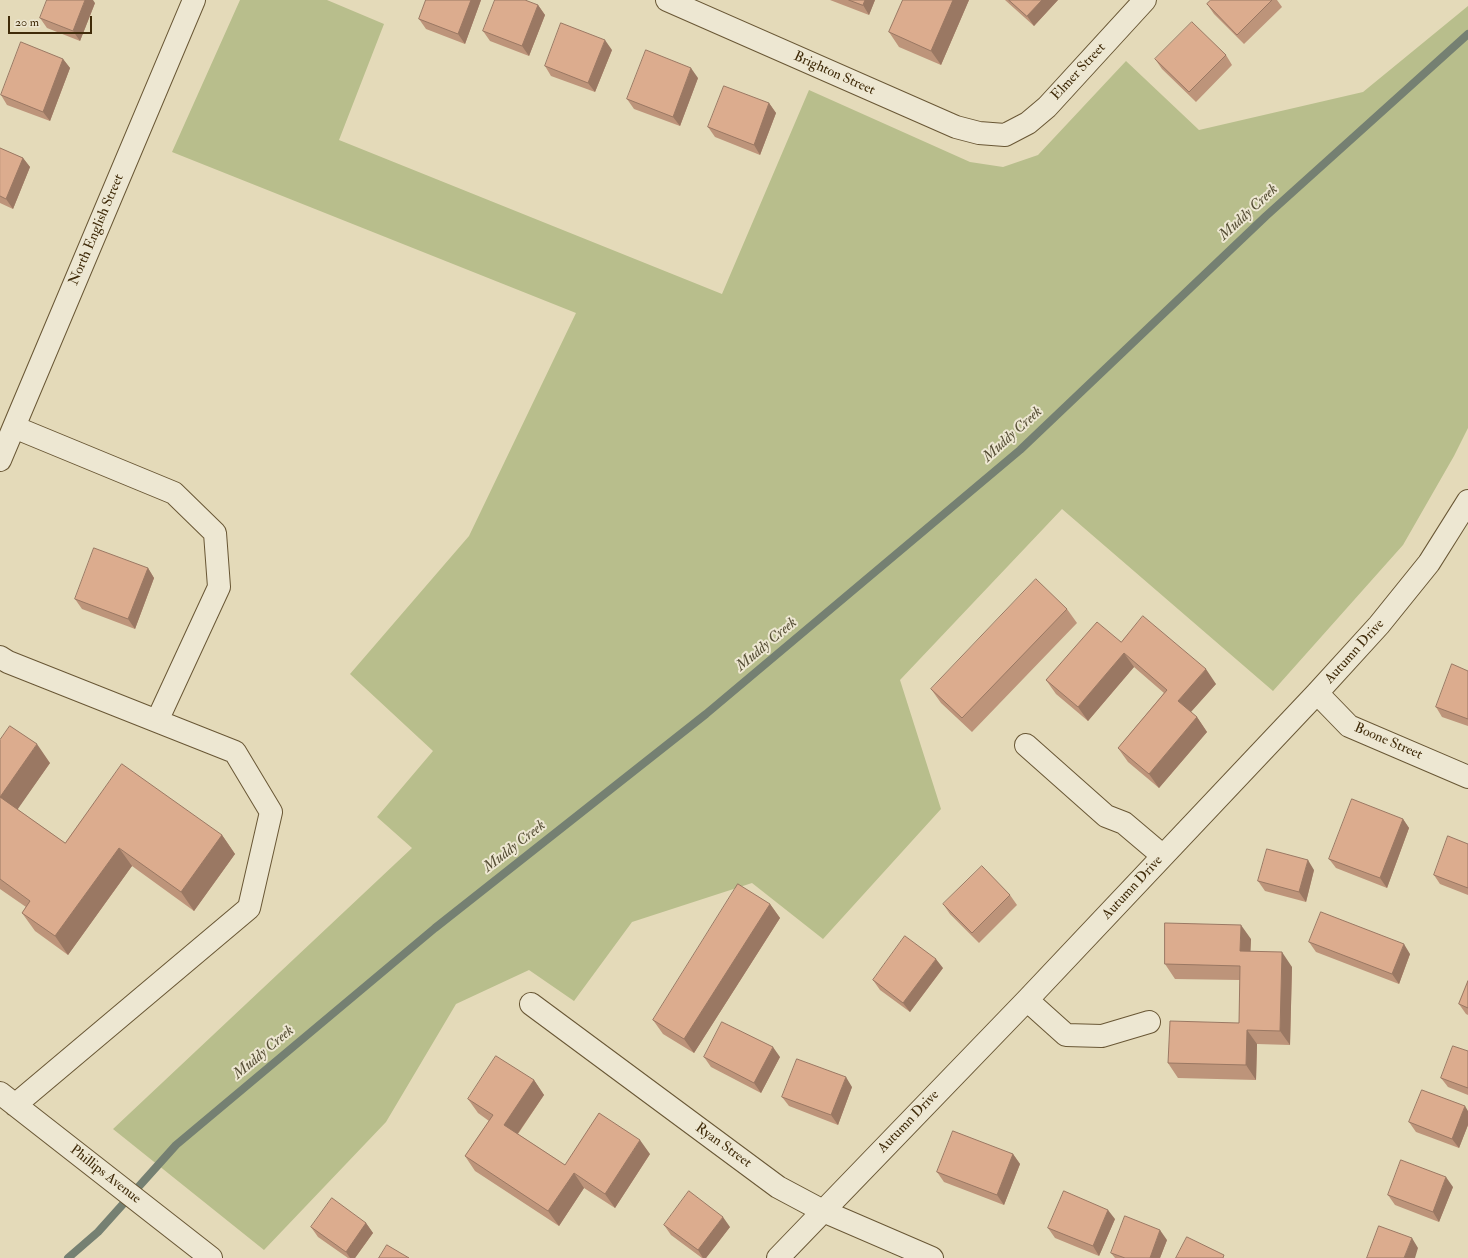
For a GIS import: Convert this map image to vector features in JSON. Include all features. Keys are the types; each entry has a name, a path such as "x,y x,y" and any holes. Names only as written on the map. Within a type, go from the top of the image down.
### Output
{"street":[{"name":"North English Street","path":"0,460 194,0"},
{"name":"Brighton Street","path":"667,0 956,127 979,133 1005,135"},
{"name":"Elmer Street","path":"1005,135 1028,123 1046,107 1145,0"},
{"path":"14,427 174,493 216,533 219,587 156,721"},
{"name":"Autumn Drive","path":"778,1258 1163,856 1379,625 1429,563 1468,501"},
{"path":"0,657 8,662 235,752 272,812 249,908 8,1099"},
{"name":"Boone Street","path":"1317,693 1349,726 1468,777"},
{"path":"1026,745 1106,816 1124,823 1163,856"},
{"path":"1026,1000 1066,1035 1102,1036 1149,1022"},
{"name":"Ryan Street","path":"531,1004 778,1187 823,1211 932,1258"},
{"name":"Phillips Avenue","path":"8,1099 211,1258"}],"green space":[{"path":"240,0 327,0 384,24 339,140 722,294 809,90 970,162 1003,167 1038,155 1126,61 1199,130 1363,92 1468,6 1468,428 1454,456 1403,545 1273,691 1062,509 900,680 941,809 823,939 752,883 632,922 574,1001 529,970 456,1004 386,1122 264,1250 113,1129 412,848 377,817 433,751 350,674 469,536 576,313 172,152"}],"building":[{"path":"47,0 85,0 73,31 40,18"},
{"path":"426,0 471,0 458,34 419,19"},
{"path":"495,0 525,0 538,5 522,46 483,31"},
{"path":"849,0 865,0 863,5"},
{"path":"903,0 953,0 931,51 889,32"},
{"path":"1009,0 1042,0 1027,16"},
{"path":"1211,0 1272,0 1237,35 1207,4"},
{"path":"1192,22 1226,55 1189,92 1155,59"},
{"path":"561,23 605,40 588,83 545,66"},
{"path":"21,42 63,59 43,112 1,95"},
{"path":"646,50 691,68 673,117 627,99"},
{"path":"724,86 769,103 754,145 708,127"},
{"path":"0,148 23,158 6,199 0,196"},
{"path":"94,548 148,568 128,619 75,599"},
{"path":"1036,579 1067,609 962,718 931,689"},
{"path":"1143,616 1206,669 1178,701 1197,717 1149,774 1118,748 1167,690 1124,653 1078,707 1046,680 1097,622 1121,642"},
{"path":"1452,664 1468,671 1468,719 1436,707"},
{"path":"10,726 37,744 0,797 0,740"},
{"path":"122,764 222,835 181,892 119,848 55,936 22,913 30,901 0,879 0,797 65,843"},
{"path":"1352,799 1403,819 1380,878 1329,859"},
{"path":"1448,836 1468,844 1468,888 1434,875"},
{"path":"1267,849 1308,860 1299,892 1258,881"},
{"path":"982,866 1010,895 972,933 943,904"},
{"path":"738,884 770,904 684,1039 653,1020"},
{"path":"1321,912 1404,944 1392,974 1309,942"},
{"path":"1165,923 1241,925 1240,951 1282,952 1280,1031 1247,1030 1246,1065 1168,1063 1170,1021 1239,1023 1240,966 1165,964"},
{"path":"905,936 936,959 903,1003 873,980"},
{"path":"1468,981 1468,1008 1459,1004"},
{"path":"722,1022 773,1047 754,1083 704,1057"},
{"path":"1453,1046 1468,1051 1468,1088 1441,1078"},
{"path":"496,1056 534,1080 504,1125 565,1165 599,1113 640,1140 605,1194 574,1173 548,1211 465,1156 493,1115 468,1099"},
{"path":"797,1059 846,1077 831,1115 782,1097"},
{"path":"1422,1090 1465,1106 1452,1139 1409,1122"},
{"path":"953,1131 1013,1154 997,1195 937,1172"},
{"path":"1401,1160 1446,1177 1433,1212 1388,1195"},
{"path":"689,1191 723,1217 698,1250 664,1225"},
{"path":"1064,1191 1108,1210 1093,1246 1048,1228"},
{"path":"332,1198 366,1223 346,1252 311,1227"},
{"path":"1125,1216 1160,1230 1150,1258 1125,1258 1111,1253"},
{"path":"1379,1226 1412,1238 1404,1258 1367,1258"},
{"path":"1187,1237 1224,1255 1223,1258 1176,1258"},
{"path":"387,1245 409,1258 379,1258"}],"waterway":[{"name":"Muddy Creek","path":"68,1258 98,1232 176,1145 435,928 706,714 1020,450 1266,216 1468,34"}]}
